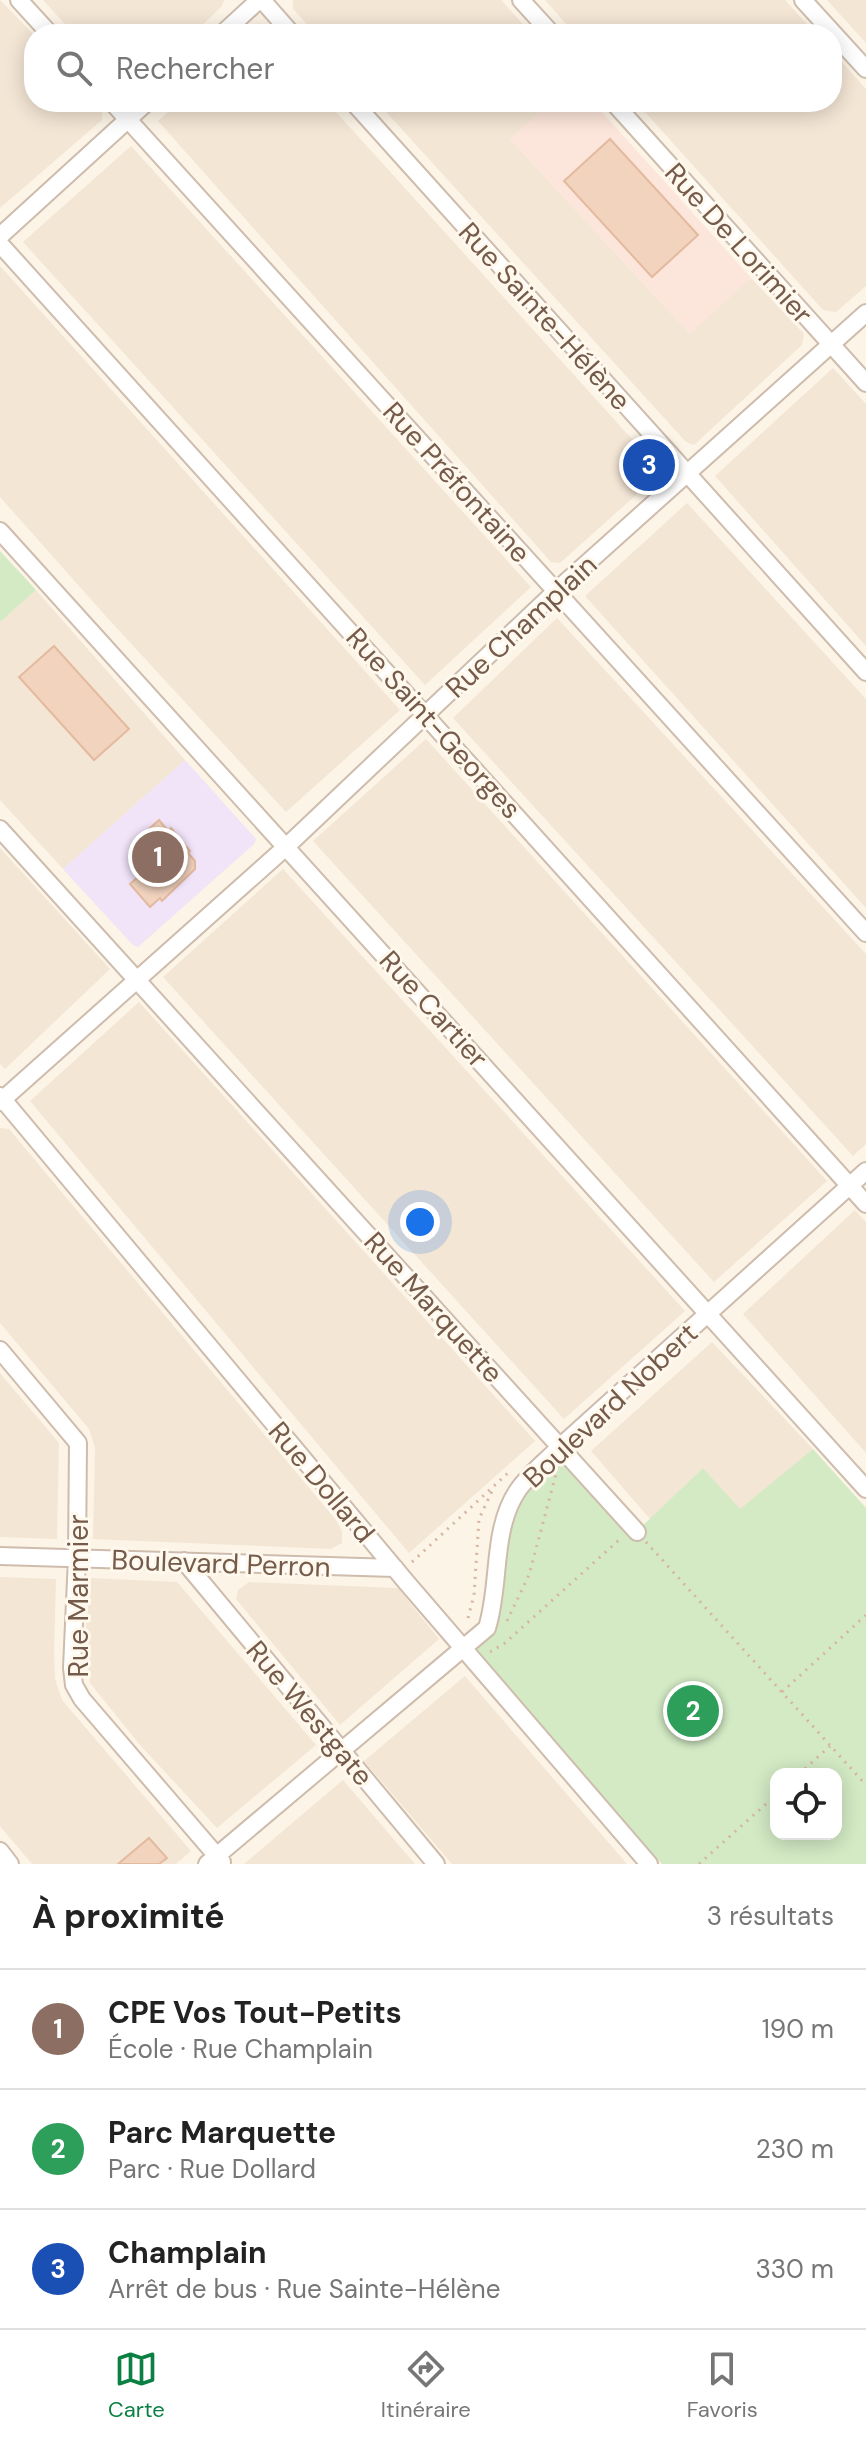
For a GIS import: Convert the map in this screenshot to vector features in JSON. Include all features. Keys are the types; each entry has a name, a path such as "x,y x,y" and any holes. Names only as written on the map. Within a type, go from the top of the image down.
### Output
{"street":[{"path":"19,0 41,24"},
{"path":"233,24 260,0 283,24"},
{"path":"521,0 543,24"},
{"path":"803,0 825,24"},
{"path":"842,43 866,69"},
{"name":"Rue Préfontaine","path":"121,112 866,933"},
{"path":"0,236 136,112"},
{"name":"Rue Sainte-Hélène","path":"362,112 866,672"},
{"name":"Rue De Lorimier","path":"622,112 866,383"},
{"name":"Rue Saint-Georges","path":"0,244 866,1204"},
{"name":"Rue Champlain","path":"1,1099 287,846 556,591 866,313"},
{"name":"Rue Cartier","path":"0,531 866,1489"},
{"name":"Rue Marquette","path":"0,829 637,1532"},
{"name":"Rue Dollard","path":"1,1099 402,1566 463,1648 649,1864"},
{"name":"Boulevard Nobert","path":"216,1861 487,1628 494,1606 506,1515 518,1491 561,1446 866,1171"},
{"name":"Rue Marmier","path":"0,1350 78,1443 74,1685 82,1699 216,1861"},
{"name":"Boulevard Perron","path":"0,1556 402,1566"},
{"name":"Rue Westgate","path":"184,1561 436,1864"},
{"path":"0,1851 10,1864"}],"path":[{"path":"402,1566 516,1466"},
{"path":"468,1618 474,1595 479,1519 493,1487"},
{"path":"490,1652 505,1643 620,1539 637,1532 866,1785"},
{"path":"782,1692 866,1615"},
{"path":"806,1768 830,1746"},
{"path":"699,1864 770,1800"}],"shaded area":[{"path":"0,0 24,25 24,112 102,112 102,120 0,208"},
{"path":"43,0 224,0 203,24 65,24"},
{"path":"293,0 501,0 523,24 307,24 293,9"},
{"path":"545,0 785,0 807,24 566,24"},
{"path":"827,0 866,0 866,43"},
{"path":"842,62 866,89 866,286 836,312 823,310 645,112 842,112"},
{"path":"168,112 336,112 659,469 656,477 560,563 551,562 158,121"},
{"path":"386,112 540,112 510,139 689,333 751,278 804,334 802,345 694,445 686,442"},
{"path":"540,112 602,112 751,278 690,334 510,139"},
{"path":"131,146 531,587 425,685 23,242"},
{"path":"0,266 400,710 286,812 0,497"},
{"path":"833,368 866,404 866,646 715,476"},
{"path":"687,503 866,699 866,908 585,596"},
{"path":"36,590 185,760 63,869 0,800 0,622"},
{"path":"557,618 866,954 866,1144 853,1156 453,718"},
{"path":"426,739 827,1181 714,1282 313,841"},
{"path":"185,760 256,839 138,947 63,869"},
{"path":"0,848 110,969 5,1069 0,1064"},
{"path":"283,869 685,1311 564,1419 163,977"},
{"path":"139,1002 535,1441 409,1553 30,1101"},
{"path":"0,1128 9,1129 336,1520 342,1531 342,1543 331,1549 93,1539 95,1448 89,1429 0,1323"},
{"path":"855,1210 866,1222 866,1453 743,1314"},
{"path":"712,1342 813,1449 740,1510 703,1468 650,1519 591,1451"},
{"path":"0,1373 59,1443 57,1539 0,1537"},
{"path":"0,1577 56,1579 55,1679 62,1700 191,1851 176,1864 32,1864 0,1826"},
{"path":"90,1578 177,1582 316,1745 217,1828 140,1745 90,1683 85,1643"},
{"path":"249,1582 398,1588 439,1639 340,1725 236,1599 238,1590"},
{"path":"465,1676 627,1864 452,1864 364,1761"},
{"path":"343,1780 415,1864 244,1864"}],"green space":[{"path":"0,551 36,590 0,622"},
{"path":"561,1446 637,1531 703,1468 740,1509 813,1449 866,1508 866,1864 662,1864 463,1648 495,1622 503,1600 509,1528 535,1470"}],"building":[{"path":"610,139 698,235 652,277 564,181"},
{"path":"54,646 129,729 94,760 19,677"},
{"path":"159,820 168,831 171,828 190,851 188,853 195,861 195,869 162,901 160,898 150,907 130,884 156,861 140,842 144,839 141,836"},
{"path":"149,1838 167,1858 159,1864 118,1864"}],"place":[{"name":"Champlain","path":"649,465"},
{"name":"CPE Vos Tout-Petits","path":"158,857"},
{"name":"Parc Marquette","path":"693,1711"}]}
